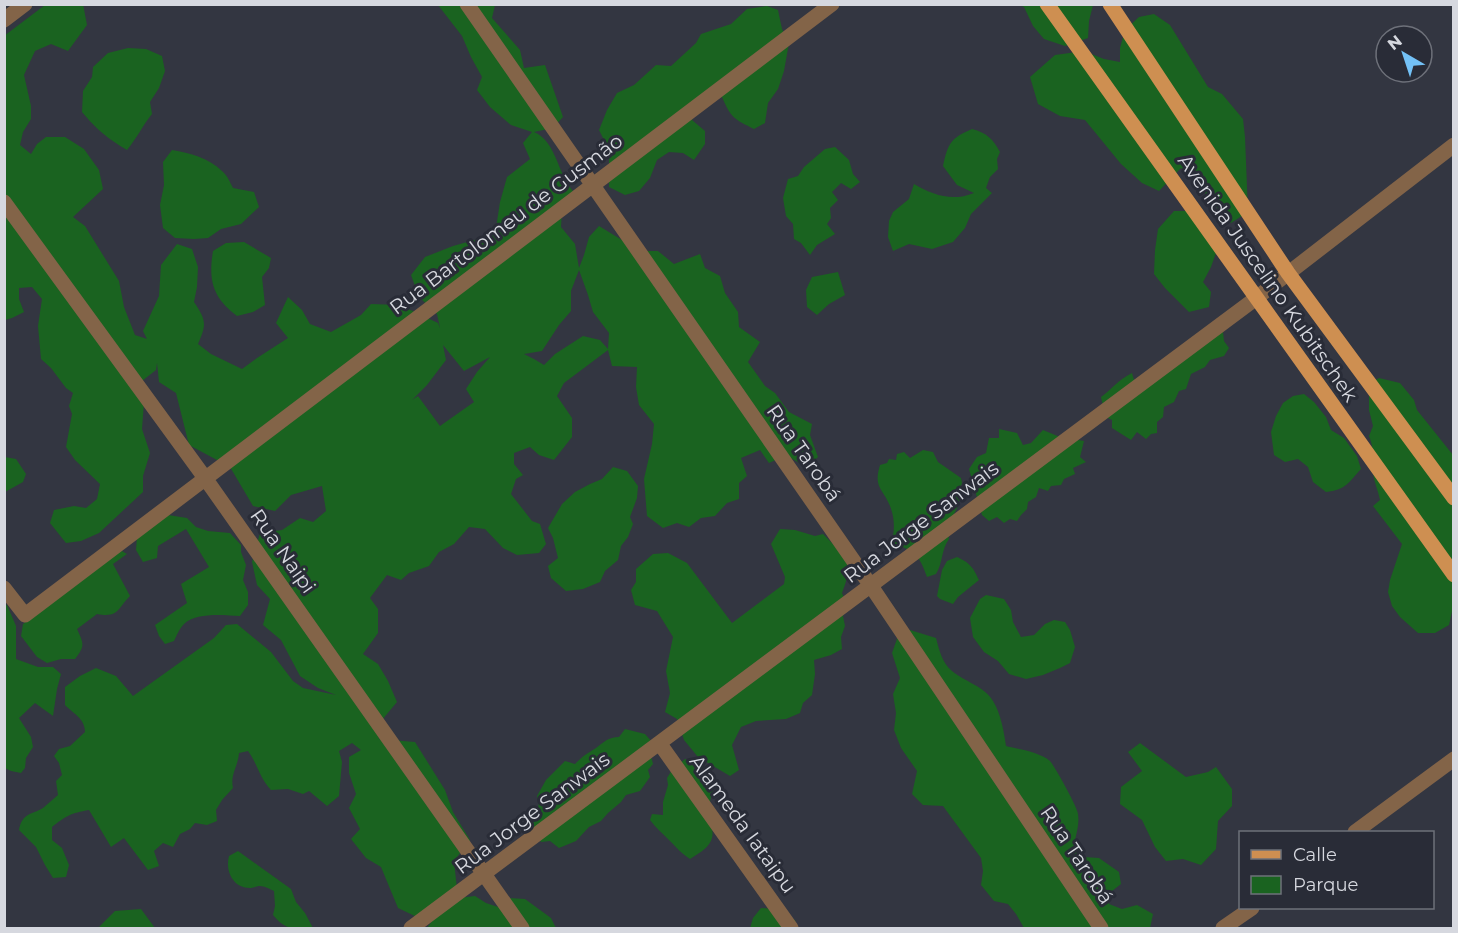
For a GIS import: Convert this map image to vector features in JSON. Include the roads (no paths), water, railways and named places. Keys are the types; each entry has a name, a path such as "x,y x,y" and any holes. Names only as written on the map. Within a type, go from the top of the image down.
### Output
{"main road":[{"name":"Avenida Juscelino Kubitschek","path":"1047,4 1454,576"},
{"name":"Avenida Juscelino Kubitschek","path":"1110,4 1288,273 1454,498"}],"street":[{"path":"4,20 25,4"},
{"name":"Rua Tarobá","path":"467,4 871,586 1101,928"},
{"name":"Rua Bartolomeu de Gusmão","path":"4,588 25,615 832,4"},
{"name":"Rua Jorge Sanwais","path":"411,928 1255,299 1454,145"},
{"name":"Rua Naipi","path":"4,202 206,478 522,928"},
{"name":"Alameda Iataipu","path":"660,744 791,928"},
{"path":"1355,831 1454,759"},
{"path":"1223,928 1251,909"}]}
